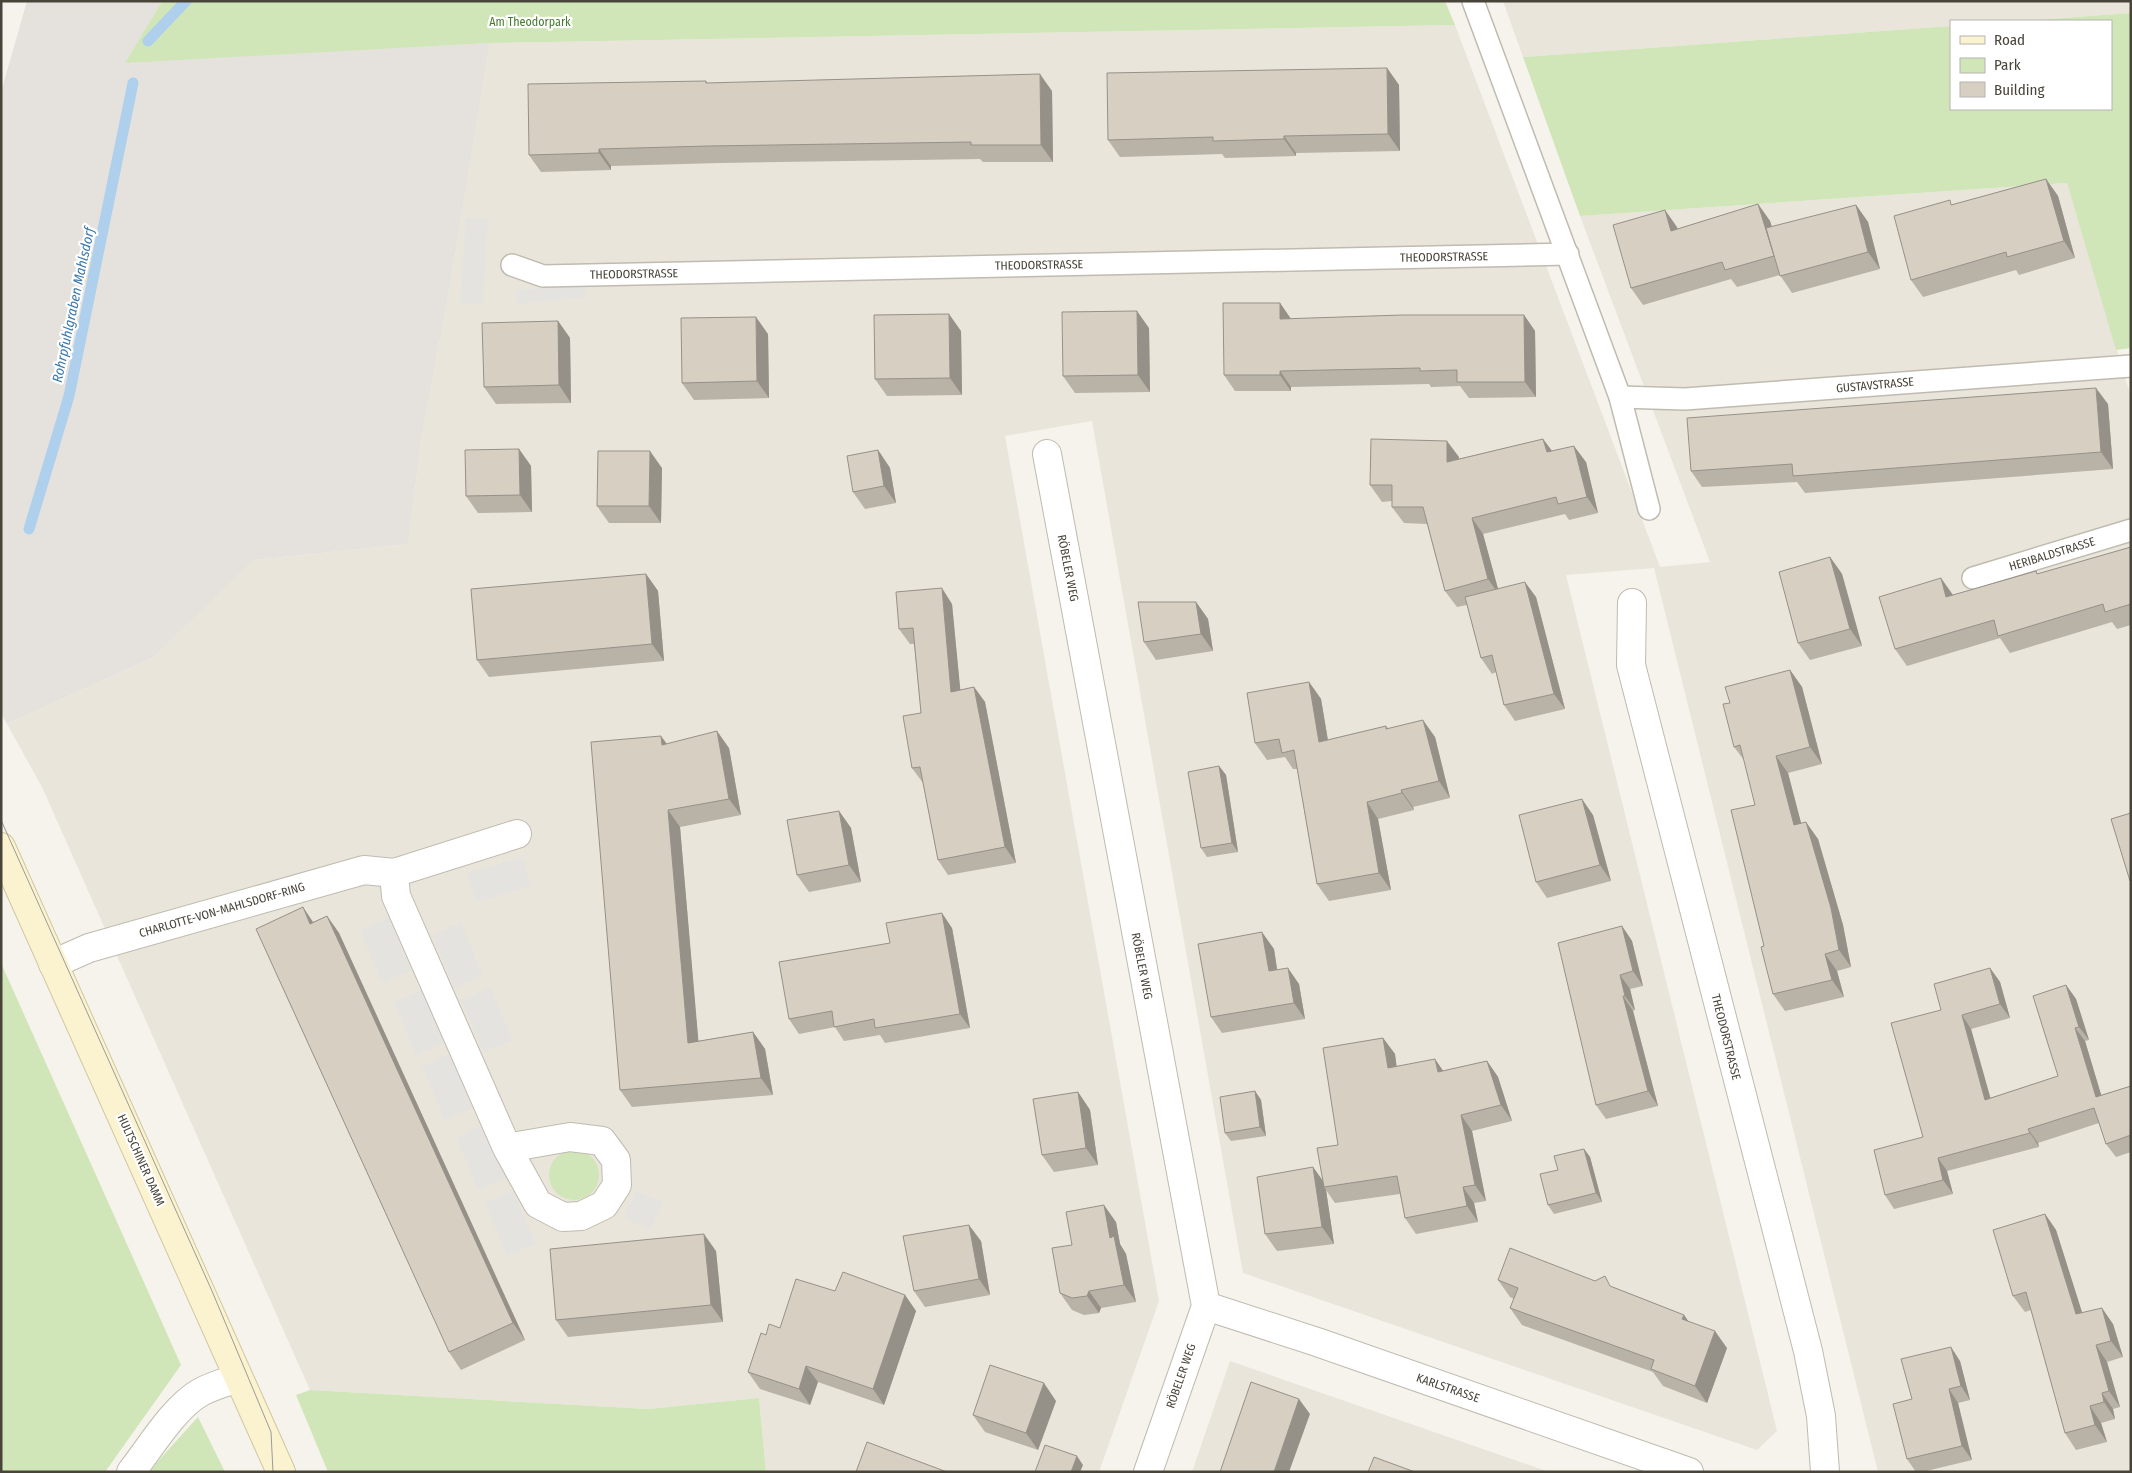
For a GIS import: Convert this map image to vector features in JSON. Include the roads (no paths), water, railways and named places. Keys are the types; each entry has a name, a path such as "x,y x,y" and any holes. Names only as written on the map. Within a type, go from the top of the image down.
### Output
{"main road":[{"name":"HULTSCHINER DAMM","path":"1,847 281,1472"}],"street":[{"name":"RÖBELER WEG","path":"1047,454 1206,1306 1148,1472"},
{"name":"THEODORSTRASSE","path":"1632,603 1631,665 1808,1351 1821,1416 1825,1472"},
{"name":"CHARLOTTE-VON-MAHLSDORF-RING","path":"53,964 88,948 364,870 394,872 517,834"},
{"path":"394,872 396,896 507,1148"},
{"name":"KARLSTRASSE","path":"1206,1306 1317,1342 1689,1472"},
{"path":"131,1472 172,1419 200,1392 238,1378"}],"lane":[{"path":"1473,1 1620,397 1649,509"},
{"name":"THEODORSTRASSE","path":"512,265 543,276 1568,254"},
{"name":"GUSTAVSTRASSE","path":"1620,397 1686,400 2131,366"},
{"name":"HERIBALDSTRASSE","path":"1973,578 2131,530"}],"waterway":[{"name":"Rohrpfuhlgraben Mahlsdorf","path":"148,41 186,1"},
{"name":"Rohrpfuhlgraben Mahlsdorf","path":"29,529 69,396 133,83"}],"tram line":[{"path":"1,820 212,1291 271,1432 273,1472"}],"park label":[{"name":"Am Theodorpark","path":"530,22"}]}
